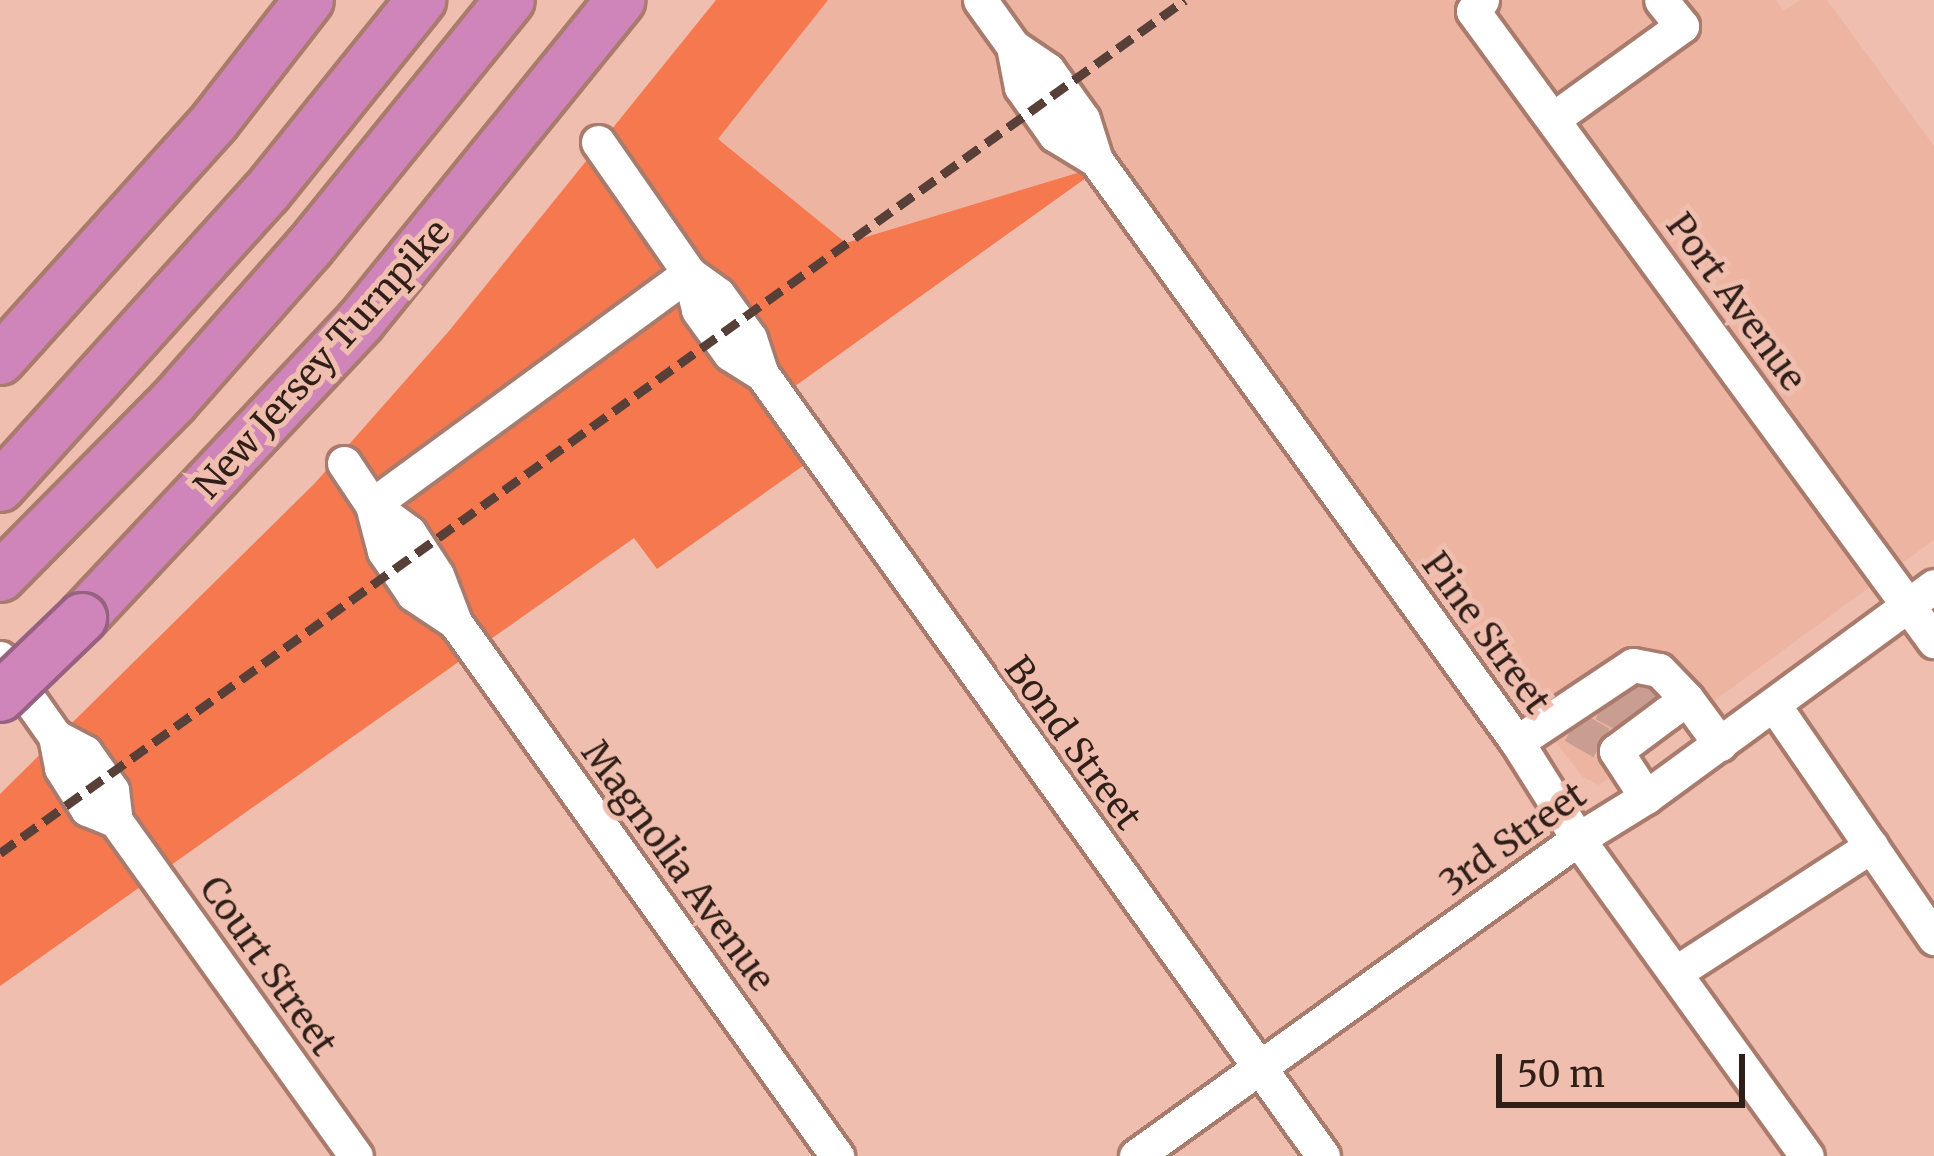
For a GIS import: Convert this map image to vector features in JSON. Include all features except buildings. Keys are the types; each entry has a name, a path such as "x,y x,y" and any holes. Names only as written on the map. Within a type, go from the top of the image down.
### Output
{"highway":[{"path":"0,360 215,121 309,0"},
{"path":"16,561 174,401 309,248 510,0"},
{"name":"New Jersey Turnpike","path":"0,697 226,470 360,322 620,0"},
{"path":"0,487 266,194 407,19"}],"street":[{"name":"Pine Street","path":"980,0 1013,46 1021,87 1055,135 1096,160 1517,742 1577,839 1807,1156"},
{"path":"1553,119 1682,26 1661,0"},
{"name":"Port Avenue","path":"1477,5 1553,119 1921,595 1934,641"},
{"name":"Bond Street","path":"598,142 689,273 718,294 750,338 762,374 1323,1156"},
{"path":"372,506 689,273"},
{"name":"Magnolia Avenue","path":"344,463 372,506 409,532 437,575 455,622 837,1156"},
{"name":"3rd Street","path":"1136,1156 1577,839 1646,797 1774,706 1921,595"},
{"name":"Court Street","path":"0,658 55,736 85,752 112,790 116,821 356,1156"},
{"path":"1517,742 1566,720 1646,664 1660,714 1720,744"},
{"path":"1774,706 1934,938"},
{"path":"1646,797 1612,748 1660,714"},
{"path":"1675,973 1871,846"}],"shaded area":[{"path":"716,0 828,0 718,139 846,243 1104,165 784,394 824,451 657,569 634,538 0,986 0,794 315,483 449,331"},
{"path":"828,0 1776,0 1784,11 1800,0 1827,0 1934,146 1934,540 1599,785 1583,777 1104,166 846,244 718,139"}],"tunnel":[{"path":"1626,690 1659,708"},
{"path":"1603,704 1638,723"},
{"path":"1573,726 1607,746"}],"railway":[{"path":"0,853 1185,0"}]}
